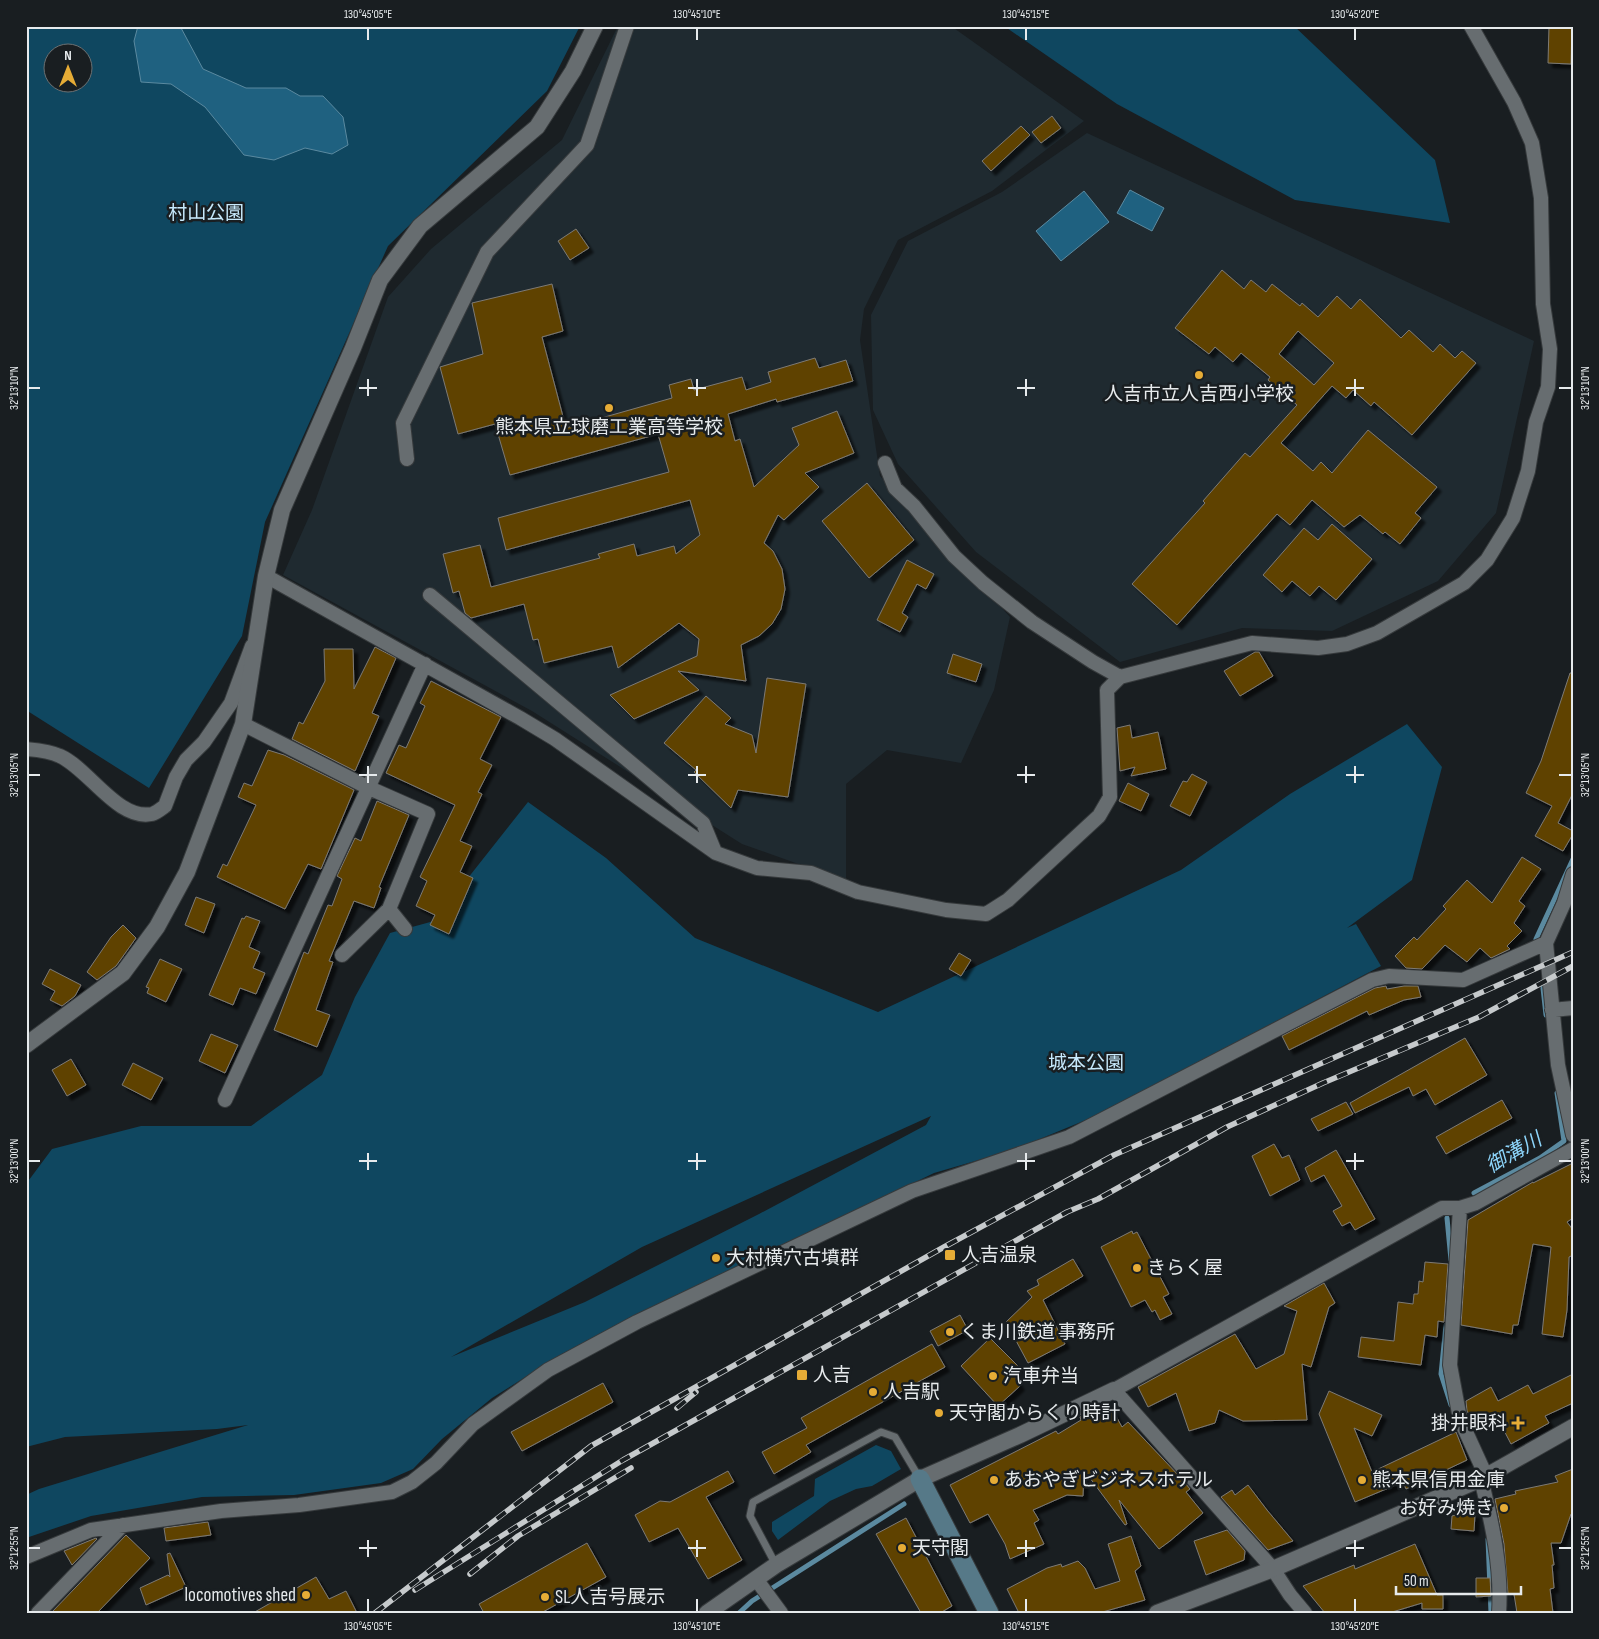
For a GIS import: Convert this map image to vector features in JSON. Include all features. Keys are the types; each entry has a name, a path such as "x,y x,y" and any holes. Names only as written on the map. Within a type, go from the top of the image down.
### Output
{"main road":[{"path":"920,1479 989,1613"}],"street":[{"path":"26,1045 124,973 157,927 187,872 243,724 266,576 282,510 353,348 380,280 420,226 536,127 573,71 595,26"},
{"path":"407,459 403,423 487,252 587,145 627,26"},
{"path":"266,576 555,739 716,853 756,868 811,873 858,892 946,910 986,914 1008,900 1099,816 1110,797 1107,690 1120,677 1252,644 1318,648 1347,644 1378,633 1464,583 1487,560 1513,518 1528,471 1536,422 1548,387 1550,349 1543,304 1541,198 1532,143 1514,102 1471,26"},
{"path":"885,463 895,488 914,506 954,556 983,583 1032,622 1093,662 1120,677"},
{"path":"430,595 704,823 716,853"},
{"path":"26,749 60,756 75,765 122,806 134,813 153,814 165,806 176,778 186,760 204,742 231,703 243,667 257,636"},
{"path":"225,1100 425,664"},
{"path":"243,724 367,787 428,814 389,909 342,955"},
{"path":"1573,874 1564,903 1546,943 1558,1065 1573,1135"},
{"path":"389,909 405,929"},
{"path":"26,1558 90,1530 221,1511 299,1505 392,1492 418,1477 436,1463 473,1424 548,1370 637,1322 912,1191 1069,1137 1372,980 1389,976 1463,980 1546,943"},
{"path":"1552,1010 1573,1008"},
{"path":"707,1613 776,1565 920,1479 1020,1435 1114,1390 1442,1208 1460,1208 1476,1203 1573,1149"},
{"path":"1460,1208 1450,1365 1460,1418 1484,1477 1500,1573 1499,1613"},
{"path":"1114,1390 1273,1569 1290,1595 1305,1613"},
{"path":"1157,1613 1273,1569 1484,1477 1573,1427"},
{"path":"38,1613 122,1525"},
{"path":"756,1579 781,1613"}],"lane":[{"path":"776,1565 750,1516 753,1502 881,1432 895,1437 920,1479"}],"shaded area":[{"path":"138,26 180,26 203,69 246,88 286,88 300,96 323,96 343,117 348,145 332,154 305,148 274,160 244,155 205,107 171,84 141,82 134,41"},
{"name":"熊本県立球磨工業高等学校","path":"618,26 951,26 1084,121 992,191 898,240 864,309 860,340 880,476 1010,617 994,690 961,763 887,750 846,784 846,881 742,844 532,711 283,575 312,510 388,297 431,249 562,140"},
{"name":"人吉市立人吉西小学校","path":"1087,133 1534,341 1496,513 1438,581 1332,631 1242,628 1120,662 976,552 898,464 873,410 871,315 908,241 1002,192"},
{"path":"1130,190 1164,208 1152,231 1117,213"},
{"path":"1084,191 1109,222 1061,261 1036,231"}],"green space":[{"name":"村山公園","path":"26,26 580,26 547,91 388,246 265,522 242,636 149,788 26,710"},
{"path":"1004,26 1294,26 1435,160 1450,223 1295,200 1117,104"},
{"name":"城本公園","path":"1407,724 1442,767 1412,880 1347,928 1356,924 1381,966 1098,1115 1013,1150 934,1173 562,1354 492,1398 442,1439 413,1469 381,1483 294,1495 202,1497 91,1516 26,1538 26,1495 39,1489 248,1425 217,1429 65,1437 26,1447 26,1184 52,1149 141,1126 251,1126 322,1075 355,997 390,933 434,921 528,802 606,858 695,938 878,1012 1181,870 1290,794","holes":["931,1116 926,1125 759,1214 585,1302 451,1357 642,1247"]},
{"path":"876,1445 891,1451 901,1469 872,1486 856,1489 830,1501 778,1540 772,1531 772,1522 814,1496 815,1479"}],"building":[{"path":"1549,26 1572,26 1571,64 1548,63"},
{"path":"1052,116 1061,128 1041,143 1032,132"},
{"path":"1021,126 1030,135 991,171 982,161"},
{"path":"576,229 589,248 570,260 558,241"},
{"path":"1222,270 1244,289 1251,280 1266,292 1272,284 1300,306 1302,303 1318,317 1337,296 1351,309 1360,299 1401,338 1409,330 1433,352 1440,344 1455,358 1462,351 1476,363 1412,435 1374,402 1371,406 1353,390 1346,398 1332,386 1281,443 1313,471 1321,462 1332,473 1368,430 1437,487 1415,513 1421,518 1400,544 1385,532 1383,534 1360,515 1344,527 1312,500 1290,525 1277,514 1177,625 1132,584 1205,503 1203,501 1245,453 1250,457 1297,405 1268,380 1270,377 1241,353 1233,362 1215,347 1209,354 1175,328","holes":["1298,331 1334,363 1314,385 1279,354"]},
{"path":"552,284 563,331 542,337 566,428 672,398 669,385 691,379 694,390 742,377 746,390 771,382 768,372 815,358 819,368 846,360 853,381 777,402 776,399 728,414 735,441 740,439 754,487 799,445 792,428 837,411 854,453 805,473 819,487 784,520 778,515 764,543 773,551 782,569 785,589 781,609 772,624 759,636 741,645 746,681 678,671 699,690 634,719 610,695 697,656 699,639 679,623 618,668 612,646 544,663 538,639 533,640 524,604 471,618 465,613 459,591 453,593 443,554 480,545 491,587 600,558 598,554 634,544 637,556 674,546 676,554 700,535 690,500 506,550 498,518 669,472 658,434 510,475 495,424 458,434 440,367 483,354 472,303"},
{"path":"867,483 914,540 869,578 822,521"},
{"path":"1332,524 1372,559 1336,600 1319,586 1310,596 1292,581 1282,592 1263,575 1304,528 1318,540"},
{"path":"907,560 934,574 926,589 917,584 902,613 908,617 900,632 877,620"},
{"path":"375,647 396,658 372,713 379,716 355,771 292,739 299,722 303,724 325,681 324,649 353,649 354,689"},
{"path":"1255,652 1259,652 1273,676 1240,696 1224,671"},
{"path":"953,654 982,664 976,682 947,673"},
{"path":"1570,673 1573,673 1573,793 1558,823 1573,831 1573,834 1563,851 1535,836 1552,806 1526,793 1541,761"},
{"path":"767,678 806,684 788,797 738,790 731,808 694,772 696,770 664,743 706,696 731,718 725,724 752,735 756,753"},
{"path":"431,681 501,717 480,759 492,765 478,792 482,794 460,841 472,846 460,872 473,878 449,934 430,925 435,915 416,906 427,881 420,877 455,805 386,773 399,745 406,748 425,706 420,703"},
{"path":"1130,725 1132,738 1158,732 1166,769 1131,776 1135,767 1120,771 1117,728"},
{"path":"268,750 284,755 354,790 321,869 308,864 285,909 217,877 223,864 227,866 256,805 238,797 244,783 252,786"},
{"path":"1192,774 1207,782 1190,816 1170,806 1183,781 1187,782"},
{"path":"1128,783 1149,794 1141,811 1119,801"},
{"path":"377,801 409,815 379,887 381,888 374,908 354,901 329,961 333,962 316,1010 330,1015 317,1047 274,1030 304,952 308,954 328,905 332,906 342,879 337,876 355,838 361,841"},
{"path":"1522,857 1541,869 1519,901 1525,906 1514,923 1522,931 1507,946 1510,949 1491,958 1480,948 1467,962 1445,945 1422,969 1406,968 1395,956 1414,937 1417,940 1446,909 1443,906 1467,880 1492,903"},
{"path":"196,897 215,904 204,933 185,925"},
{"path":"246,916 260,921 249,947 260,952 253,968 265,973 256,994 240,988 233,1005 209,995 242,918 244,919"},
{"path":"123,925 136,938 116,966 97,980 87,972 111,937"},
{"path":"959,953 971,960 961,976 949,969"},
{"path":"160,959 182,969 166,1002 147,993 149,988 146,987"},
{"path":"50,969 81,985 75,996 62,1006 50,1000 55,991 42,984"},
{"path":"1386,986 1387,989 1418,986 1421,997 1404,1000 1369,1015 1367,1011 1289,1050 1282,1036 1375,988"},
{"path":"211,1034 238,1045 225,1073 199,1061"},
{"path":"1465,1038 1487,1075 1435,1105 1426,1089 1413,1096 1409,1087 1355,1113 1350,1103"},
{"path":"71,1059 86,1085 67,1096 52,1070"},
{"path":"133,1063 163,1078 151,1100 122,1085"},
{"path":"1502,1100 1512,1118 1446,1154 1436,1137"},
{"path":"1346,1102 1353,1114 1318,1131 1311,1119"},
{"path":"1274,1144 1282,1158 1289,1155 1300,1180 1270,1196 1252,1156"},
{"path":"1336,1150 1375,1219 1355,1230 1350,1222 1342,1226 1333,1211 1342,1206 1324,1175 1311,1182 1305,1168"},
{"path":"1573,1163 1573,1218 1567,1222 1573,1230 1573,1255 1569,1257 1567,1310 1563,1337 1542,1334 1551,1247 1533,1244 1518,1325 1513,1325 1512,1334 1461,1325 1468,1220 1533,1182"},
{"path":"1132,1231 1133,1234 1137,1232 1169,1294 1163,1297 1172,1314 1160,1320 1155,1310 1152,1312 1145,1300 1131,1307 1101,1247"},
{"path":"1073,1259 1083,1276 1043,1300 1065,1344 1028,1363 1006,1322 1032,1297 1027,1291 1039,1285 1037,1280"},
{"path":"1425,1262 1448,1264 1444,1322 1438,1321 1437,1337 1425,1335 1421,1365 1358,1357 1361,1337 1394,1341 1398,1302 1413,1304 1414,1294 1418,1294 1419,1281 1423,1282"},
{"path":"1324,1283 1335,1303 1329,1307 1311,1367 1302,1364 1307,1420 1243,1421 1219,1410 1215,1423 1189,1431 1176,1393 1148,1407 1138,1387 1235,1334 1256,1369 1284,1354 1297,1311 1284,1306"},
{"path":"960,1315 968,1330 938,1346 930,1331"},
{"name":"汽車弁当","path":"990,1338 1019,1367 1012,1371 1020,1386 998,1406 961,1366"},
{"name":"人吉駅","path":"932,1344 945,1367 806,1445 811,1452 774,1474 762,1452 807,1428 801,1418"},
{"path":"1573,1374 1573,1403 1545,1416 1549,1423 1511,1444 1496,1415 1476,1426 1467,1411 1466,1401 1491,1387 1498,1401 1528,1385 1533,1394"},
{"path":"603,1383 613,1402 522,1451 511,1432"},
{"path":"1329,1391 1382,1415 1372,1436 1354,1428 1372,1472 1456,1432 1467,1460 1406,1489 1403,1482 1355,1502 1319,1414"},
{"path":"1111,1407 1122,1427 1128,1422 1181,1478 1190,1489 1186,1492 1203,1513 1170,1541 1159,1549 1119,1500 1127,1524 1125,1525 1084,1470 1083,1496 1067,1495 1033,1510 1039,1520 1034,1523 1044,1544 1010,1559 1005,1544 988,1514 970,1523 950,1485 1056,1431 1058,1434 1081,1420 1080,1417 1097,1409 1099,1413"},
{"path":"1573,1469 1573,1517 1571,1514 1561,1543 1551,1543 1554,1565 1552,1565 1554,1588 1550,1589 1553,1613 1517,1613 1514,1594 1508,1594 1504,1544 1495,1499 1516,1494 1515,1491 1558,1482 1555,1476"},
{"path":"728,1471 734,1482 706,1497 742,1560 708,1579 678,1528 649,1542 635,1515 660,1501 670,1502"},
{"path":"1248,1485 1293,1541 1268,1550 1221,1497 1232,1490 1235,1495"},
{"path":"1464,1513 1475,1514 1474,1531 1451,1529 1452,1516"},
{"path":"906,1518 952,1606 940,1613 921,1613 876,1534"},
{"path":"208,1522 211,1535 166,1541 164,1528"},
{"path":"1227,1530 1245,1551 1244,1560 1206,1575 1194,1541"},
{"path":"126,1535 150,1558 97,1613 51,1613"},
{"path":"1131,1536 1141,1566 1135,1571 1145,1600 1099,1613 1019,1613 1007,1589 1047,1568 1061,1564 1062,1567 1078,1561 1085,1568 1095,1589 1120,1581 1108,1544"},
{"path":"97,1539 72,1565 64,1551"},
{"path":"587,1543 606,1577 541,1613 484,1613 479,1604"},
{"path":"1415,1544 1437,1595 1443,1595 1443,1609 1422,1609 1422,1603 1389,1613 1325,1613 1303,1586 1354,1565 1355,1569"},
{"path":"170,1553 186,1587 146,1605 140,1588 168,1575 170,1577 167,1554"},
{"name":"locomotives shed","path":"316,1577 329,1599 346,1591 357,1613 253,1613"},
{"path":"1476,1578 1490,1578 1491,1596 1476,1597"}],"waterway":[{"name":"御溝川","path":"1536,939 1573,859"},
{"name":"御溝川","path":"1543,988 1546,1015"},
{"name":"御溝川","path":"1474,1193 1540,1158 1564,1141 1557,1093"},
{"name":"御溝川","path":"1447,1218 1451,1260"},
{"name":"御溝川","path":"1446,1325 1441,1374 1451,1405"},
{"path":"739,1613 752,1601 904,1504"},
{"name":"御溝川","path":"1488,1539 1491,1613"}],"railway":[{"path":"375,1613 591,1446 944,1247 1114,1155 1573,952"},
{"path":"415,1590 623,1460 1067,1212 1098,1199 1227,1127 1323,1083 1479,1017 1573,966"},
{"path":"677,1408 696,1392"},
{"path":"470,1574 518,1536 631,1468"}],"place":[{"name":"人吉市立人吉西小学校","path":"1199,375"},
{"name":"熊本県立球磨工業高等学校","path":"609,408"},
{"name":"人吉温泉","path":"950,1255"},
{"name":"大村横穴古墳群","path":"716,1258"},
{"name":"きらく屋","path":"1137,1268"},
{"name":"くま川鉄道 事務所","path":"950,1332"},
{"name":"人吉","path":"802,1375"},
{"name":"汽車弁当","path":"993,1376"},
{"name":"人吉駅","path":"873,1392"},
{"name":"天守閣からくり時計","path":"939,1413"},
{"name":"掛井眼科","path":"1518,1423"},
{"name":"あおやぎビジネスホテル","path":"994,1480"},
{"name":"熊本県信用金庫","path":"1362,1480"},
{"name":"お好み焼き","path":"1504,1508"},
{"name":"天守閣","path":"902,1548"},
{"name":"locomotives shed","path":"306,1595"},
{"name":"SL人吉号展示","path":"545,1597"}]}
